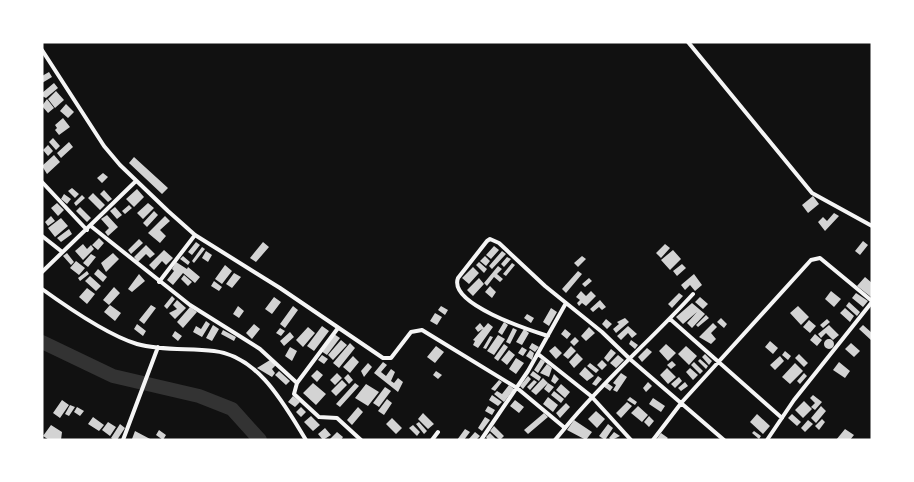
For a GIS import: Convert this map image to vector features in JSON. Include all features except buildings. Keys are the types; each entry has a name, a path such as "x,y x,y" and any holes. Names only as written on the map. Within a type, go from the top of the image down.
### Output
{"street":[{"path":"688,42 812,193 872,226"},
{"path":"42,50 104,146 136,181 195,236 280,288 387,359 394,355 411,332 422,330 517,388 565,428"},
{"path":"42,272 61,251 89,228 136,181"},
{"path":"42,182 89,228 159,282 260,349 297,383"},
{"path":"42,236 61,251"},
{"path":"159,282 195,236"},
{"path":"548,336 518,327 487,312 459,292 456,285 458,278 487,241 494,240 724,440"},
{"path":"652,440 717,362 815,258 820,258 872,302 767,440"},
{"path":"42,289 122,338 158,348 212,350 233,357 274,389 306,440"},
{"path":"555,440 591,396 631,360 693,294"},
{"path":"481,440 517,388 566,303"},
{"path":"670,319 782,418"},
{"path":"338,328 297,383 294,394 317,415 336,417 361,440"},
{"path":"123,440 158,348"},
{"path":"538,354 591,396 631,440"},
{"path":"432,440 438,432"}],"waterway":[{"path":"42,342 113,376 199,396 232,409 260,440"}]}
